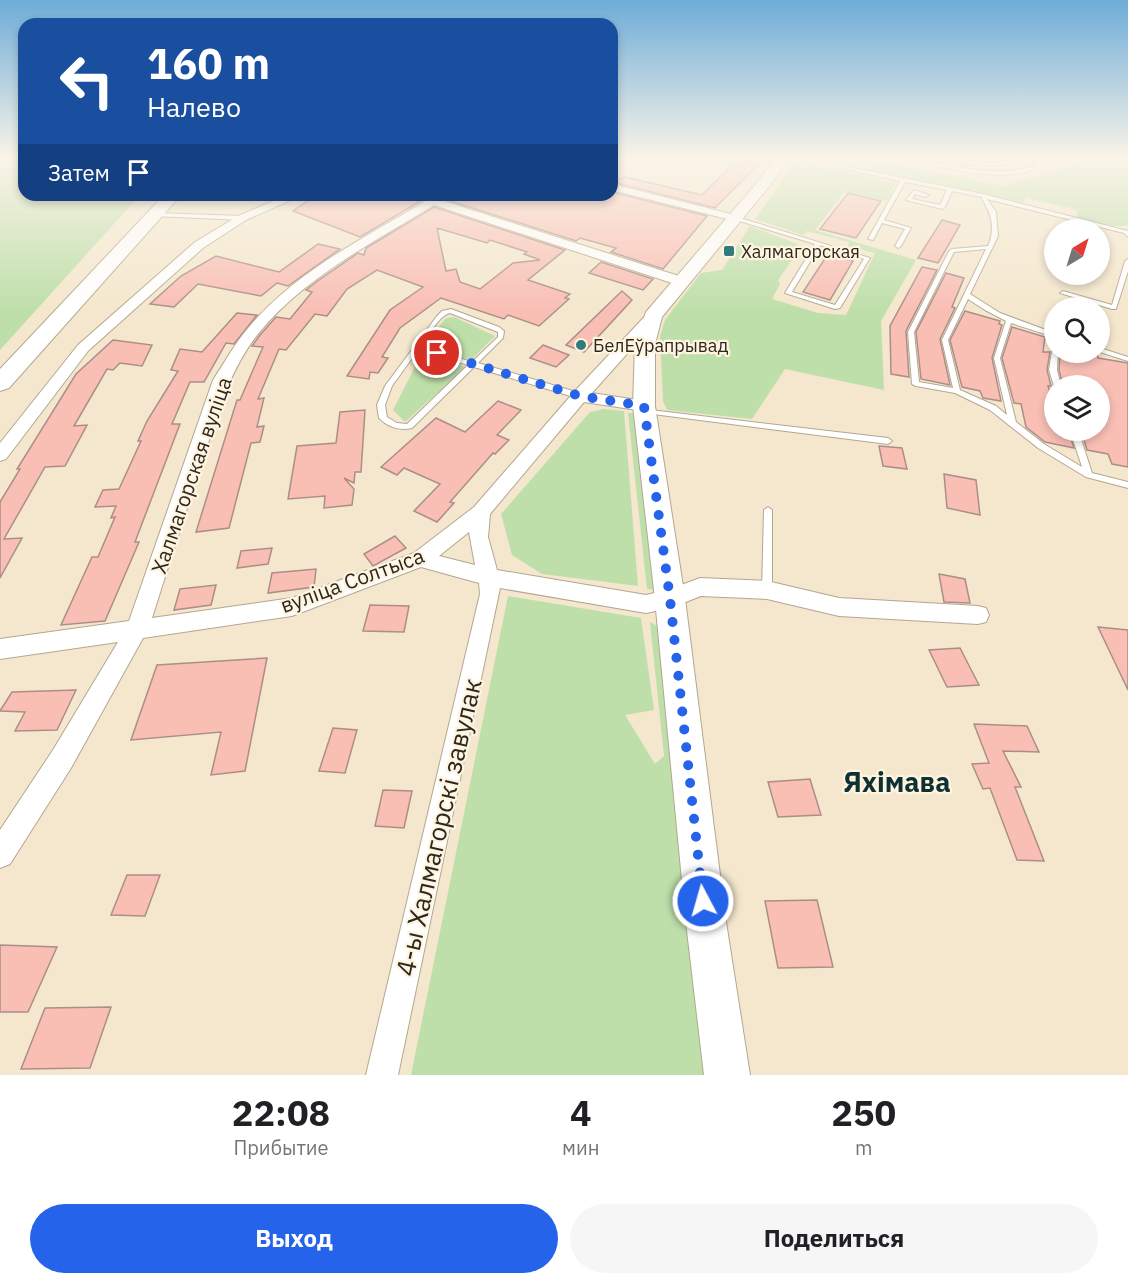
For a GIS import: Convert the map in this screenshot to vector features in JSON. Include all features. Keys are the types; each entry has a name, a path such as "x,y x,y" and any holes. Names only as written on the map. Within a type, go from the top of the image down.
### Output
{"main road":[{"path":"0,383 160,209"},
{"name":"вуліца Солтыса","path":"653,316 742,209"},
{"path":"653,316 645,344 644,409 670,599 706,922 727,1075"}],"street":[{"path":"0,455 83,348 199,245 242,218 263,209"},
{"name":"Халмагорская вуліца","path":"0,854 62,759 137,629 221,380 238,352 259,324 288,298 339,260 418,209"},
{"path":"456,209 680,281"},
{"path":"700,209 735,218"},
{"name":"вуліца Солтыса","path":"0,649 292,607 421,559 481,513 580,396 653,316"},
{"path":"580,396 644,409"},
{"path":"481,513 478,538 482,557 491,578"},
{"path":"421,559 491,578 646,604 670,599 700,587 767,590 839,607 978,615"},
{"name":"4-ы Халмагорскі завулак","path":"382,1075 488,606 491,578"}],"lane":[{"path":"871,239 887,209"},
{"path":"957,391 945,340 995,236 991,209"},
{"path":"1034,209 1127,233"},
{"path":"154,215 242,218"},
{"path":"735,218 867,258 837,308 788,293 818,245"},
{"path":"881,221 908,228 898,246"},
{"path":"990,247 952,251 911,332 916,384 957,391 993,408 1041,446 1089,475 1128,485"},
{"path":"1063,293 1114,308 1128,261"},
{"path":"1120,288 1128,290"},
{"path":"967,295 982,308 1044,332"},
{"path":"451,311 501,331 501,337 476,364 409,426 400,428 392,425 383,417 381,405 389,386 444,312 451,311"},
{"path":"1009,320 997,358 1013,425"},
{"path":"418,348 580,396"},
{"path":"1110,353 1128,359"},
{"path":"644,409 888,441"},
{"path":"1078,441 1089,475"},
{"path":"767,590 768,510"}],"green space":[{"path":"0,209 127,209 0,350"},
{"path":"762,209 831,209 815,230 916,260 881,321 884,390 785,369 752,419 667,410 663,401 660,336 665,320 701,273 722,270 750,226 802,246 778,280 780,284 772,299 818,313 846,315 875,253 848,246 849,242 807,231 803,235 755,219"},
{"path":"1074,209 1128,209 1126,226 1110,226 1110,219 1077,218 1077,210"},
{"path":"454,317 495,336 471,360 430,349 427,341 446,318"},
{"path":"428,355 466,367 405,422 393,410 418,361"},
{"path":"604,409 624,411 638,586 542,574 512,555 501,514 590,412"},
{"path":"628,413 635,413 656,590 647,589"},
{"path":"508,596 641,618 654,710 625,715 655,764 664,756 650,622 661,628 708,1075 411,1075"}],"building":[{"path":"296,209 407,209 360,237 293,211"},
{"path":"430,209 441,209 565,250 528,280 570,294 565,298 569,299 539,326 508,315 504,319 441,298 400,328 382,357 388,358 378,373 370,372 369,379 347,376 390,310 423,287 377,270 347,289 327,316 315,314 286,350 279,349 258,399 264,398 257,427 264,426 260,442 251,443 229,528 196,532 237,400 240,400 263,347 252,346 276,317 290,319 312,292 306,290 358,253 364,255 366,248","holes":["437,228 487,243 490,240 527,252 524,254 540,260 513,263 480,289 460,282 456,269 446,271"]},
{"path":"476,209 680,209 707,216 663,269 611,252 616,248 580,238 576,241"},
{"path":"835,209 875,209 856,238 820,229"},
{"path":"942,220 960,225 938,263 918,258"},
{"path":"318,244 340,249 288,286 277,283 261,296 198,284 174,307 150,304 181,276 216,256 279,272"},
{"path":"828,254 853,261 830,300 803,292"},
{"path":"601,262 653,279 643,290 589,273"},
{"path":"922,267 937,270 906,331 909,377 891,374 890,326"},
{"path":"946,273 964,278 952,307 955,308 940,339 950,385 921,379 916,332"},
{"path":"622,291 632,300 584,352 566,345"},
{"path":"965,311 1000,321 999,324 1002,325 992,358 1001,401 983,398 980,391 962,387 950,340"},
{"path":"237,313 257,315 234,344 226,343 204,382 190,382 172,424 180,424 135,542 139,542 105,621 61,625 92,557 98,557 115,517 111,518 116,506 95,507 103,490 119,489 141,441 138,441 147,421 178,371 171,370 180,349 202,352"},
{"path":"1012,327 1044,337 1044,363 1048,363 1048,375 1044,375 1044,441 1072,441 1074,448 1045,442 1026,427 1021,404 1014,403 1002,358"},
{"path":"113,340 152,345 142,366 120,363 113,370 107,369 74,426 87,425 65,466 45,467 4,539 22,538 0,578 0,502 20,469 17,469 76,374"},
{"path":"543,345 569,355 556,367 530,358"},
{"path":"1110,360 1128,363 1128,467 1112,464 1108,454 1087,450 1084,441 1110,441 1110,375 1060,375 1059,363 1110,363"},
{"path":"498,401 521,410 497,435 509,440 495,454 493,453 450,502 454,503 437,522 414,511 440,484 404,468 397,475 381,467 436,418 465,432"},
{"path":"365,410 361,472 355,472 354,483 344,478 354,489 352,505 324,508 325,496 288,499 297,446 336,443 340,412"},
{"path":"879,446 902,448 907,469 883,466"},
{"path":"944,474 976,480 980,515 947,508"},
{"path":"395,536 406,548 373,566 364,554"},
{"path":"272,548 268,564 237,568 241,551"},
{"path":"316,569 314,587 268,593 272,573"},
{"path":"939,574 965,579 970,603 944,602"},
{"path":"216,585 211,605 174,610 180,589"},
{"path":"370,605 409,606 404,632 363,631"},
{"path":"1098,627 1128,630 1128,690"},
{"path":"960,648 979,685 947,687 929,650"},
{"path":"267,658 245,771 211,775 221,732 131,740 157,665"},
{"path":"76,690 57,730 15,731 25,712 0,711 12,692"},
{"path":"974,724 1027,726 1039,752 1003,751 1021,787 1015,787 1044,861 1017,860 990,788 983,789 972,764 989,763"},
{"path":"333,728 357,730 345,773 319,771"},
{"path":"810,779 821,815 778,817 768,782"},
{"path":"383,790 412,791 404,828 375,826"},
{"path":"127,875 160,875 145,916 111,915"},
{"path":"817,900 833,967 778,968 765,901"},
{"path":"0,945 57,947 28,1012 0,1012"},
{"path":"111,1007 90,1068 21,1069 45,1008"}],"place":[{"name":"Халмагорская","path":"729,251"},
{"name":"БелЕўрапрывад","path":"581,345"}],"district":[{"name":"Яхімава","path":"897,781"}],"route":[{"path":"437,353 580,396 644,406 670,599 703,901"}]}
